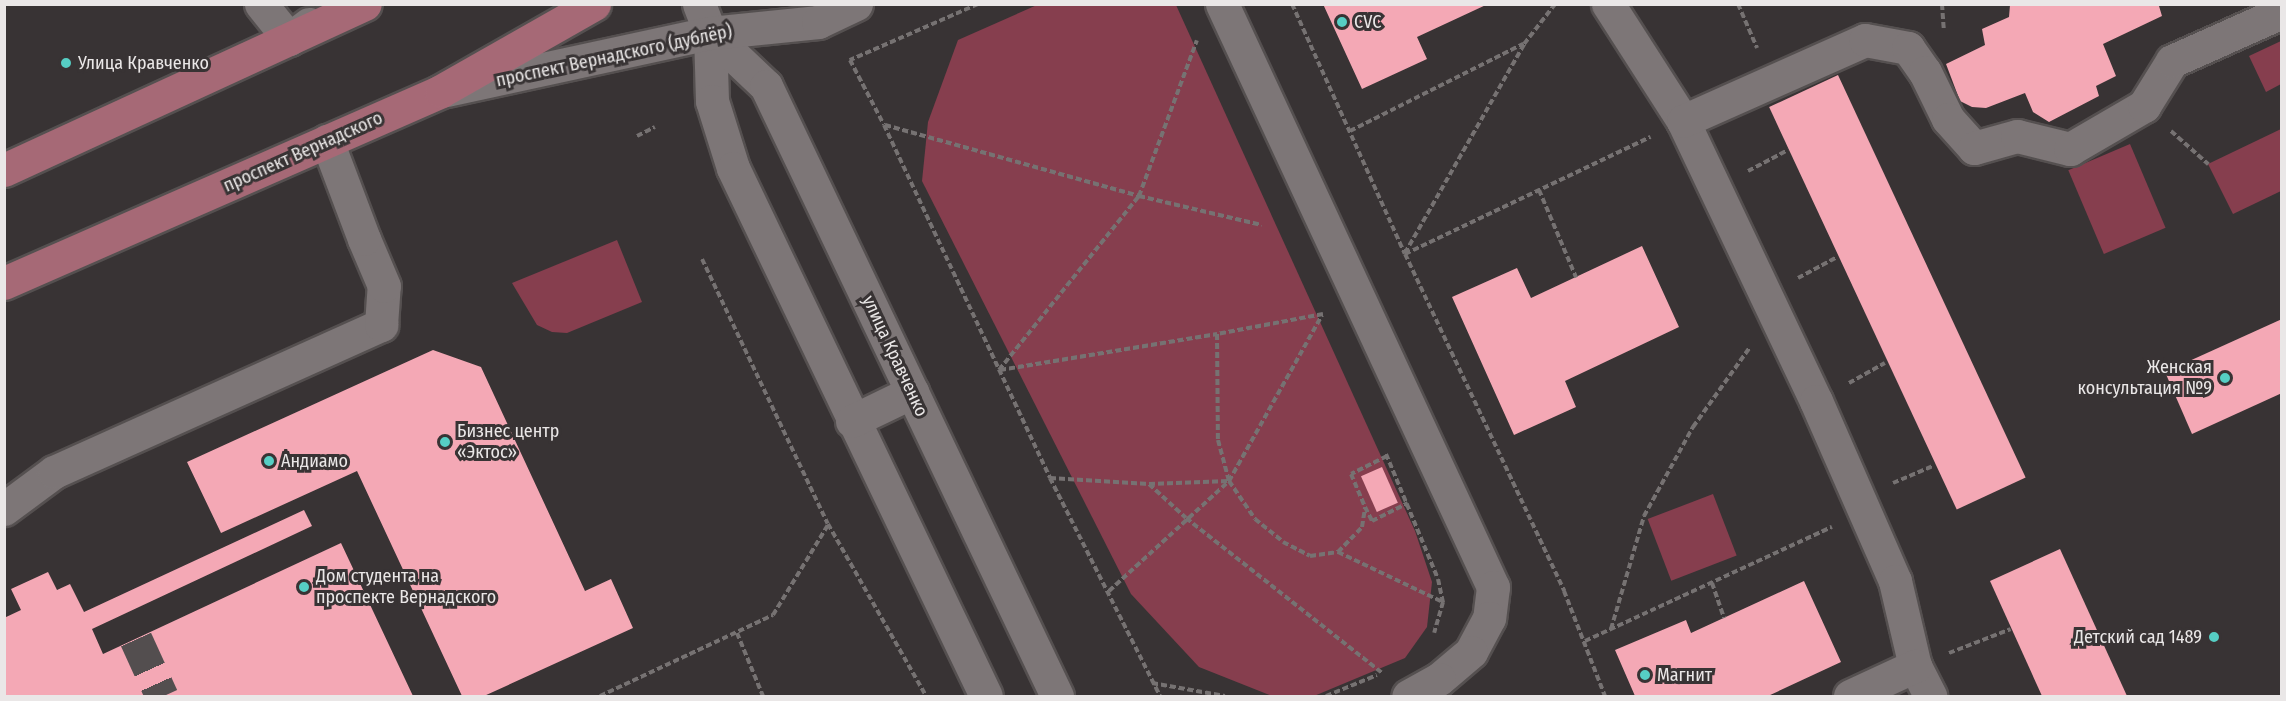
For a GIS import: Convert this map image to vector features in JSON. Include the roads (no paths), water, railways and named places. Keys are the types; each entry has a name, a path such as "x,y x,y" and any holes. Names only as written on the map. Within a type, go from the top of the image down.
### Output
{"main road":[{"path":"4,171 364,4"},
{"name":"проспект Вернадского","path":"4,283 441,91 594,4"}],"street":[{"path":"261,4 289,39 334,4"},
{"name":"проспект Вернадского (дублёр)","path":"441,91 704,19 818,22 856,4"},
{"path":"1222,4 1493,587 1489,618 1471,652 1439,679 1398,689"},
{"path":"1608,4 1683,121 1774,314 1895,581 1915,666 1930,696"},
{"path":"1683,121 1864,40 1908,48 1924,72 1947,119 1974,148 2017,136 2070,148 2144,106 2172,61 2282,12"},
{"path":"704,19 712,101 733,168 852,421 986,696"},
{"name":"улица Кравченко","path":"704,19 766,86 1057,696"},
{"path":"4,509 54,472 381,325 384,286 327,141"},
{"path":"852,421 912,392"},
{"path":"1850,696 1915,666"}],"tunnel":[{"path":"136,639 162,696"}],"place":[{"name":"CVC","path":"1342,22"},
{"name":"Улица Кравченко","path":"66,63"},
{"name":"Женская консультация №9","path":"2225,378"},
{"name":"Бизнес центр «Эктос»","path":"445,442"},
{"name":"Андиамо","path":"269,461"},
{"name":"Дом студента на проспекте Вернадского","path":"304,587"},
{"name":"Детский сад 1489","path":"2214,637"},
{"name":"Магнит","path":"1645,675"}]}
